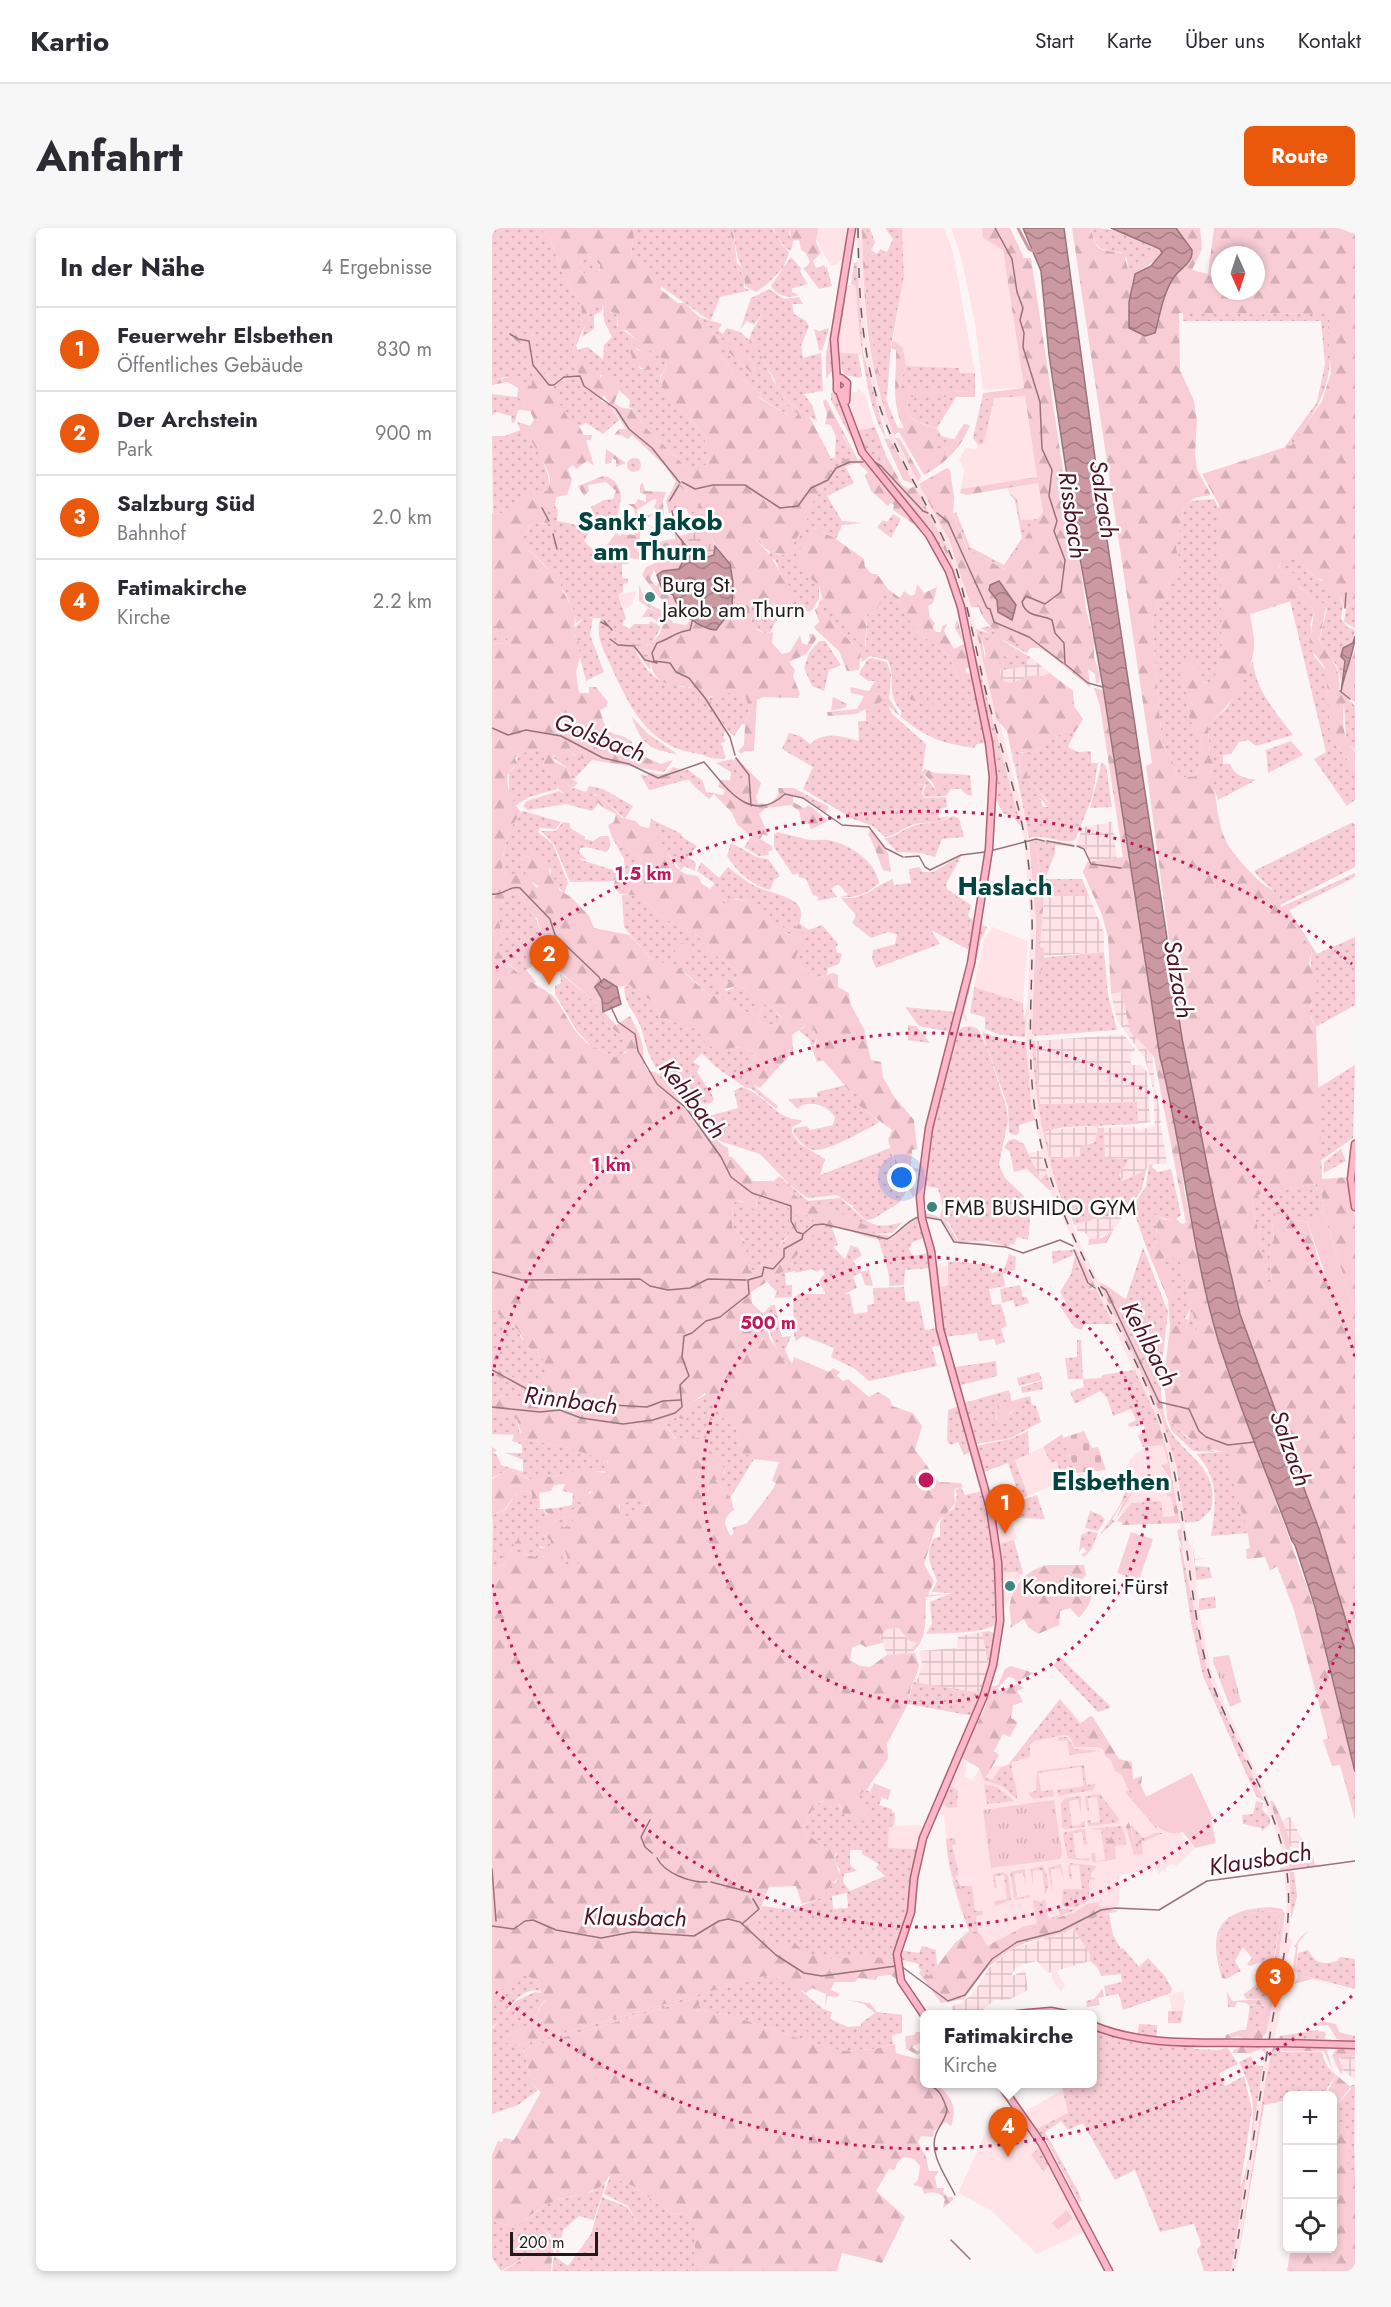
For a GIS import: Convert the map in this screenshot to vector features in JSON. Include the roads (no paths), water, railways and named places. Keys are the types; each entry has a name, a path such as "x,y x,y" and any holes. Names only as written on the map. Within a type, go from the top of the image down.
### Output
{"main road":[{"path":"852,228 835,334 840,380 835,387 846,408 858,446 929,535 944,559 960,607 992,754 993,787 988,851 963,1000 926,1144 921,1186 922,1217 931,1251 940,1329 990,1508 1000,1611 994,1658 983,1698 942,1788 921,1846 911,1912 896,1961 901,1981 921,2010"},
{"path":"840,380 847,382 846,408"},
{"path":"839,391 846,389"},
{"path":"1355,1144 1351,1179 1355,1207"},
{"path":"1097,2027 1147,2040 1355,2045"},
{"path":"1003,2088 1031,2127 1077,2205 1109,2271"}],"water":[{"path":"1023,228 1064,228 1098,480 1182,1038 1214,1200 1240,1314 1319,1529 1355,1651 1355,1772 1315,1607 1295,1545 1227,1368 1201,1272 1160,1057 1103,687 1075,530 1049,355 1041,271"},
{"path":"1111,228 1176,228 1192,250 1191,259 1174,277 1167,290 1155,333 1145,336 1129,328 1129,302 1135,274 1151,266 1162,253 1160,249"},
{"path":"682,541 699,560 714,555 715,546 730,564 733,582 732,609 716,630 696,623 679,607 673,595 662,589 657,575 663,571 679,569 684,559"},
{"path":"999,581 1016,605 1012,620 998,612 997,600 989,590 990,585"},
{"path":"1355,636 1341,692 1345,661 1341,656 1343,648 1353,643"},
{"path":"604,979 617,987 621,1004 603,1012 602,999 595,987"}],"waterway":[{"name":"Rissbach","path":"995,228 1012,259 1017,292 1023,308 1020,320 1024,333 1023,347 1040,402 1042,449 1052,470 1049,496 1057,521 1054,531 1065,560 1061,592 1045,604 1026,596 1022,602 1030,613 1052,620 1055,633 1064,643 1065,664 1088,683 1103,687"},
{"path":"1018,228 1029,249 1036,252"},
{"path":"510,334 518,339 529,341 533,365 549,385 554,385 564,377 580,376 584,386 616,409 629,429 652,448 680,483"},
{"path":"682,482 695,489 713,485 745,485 780,508 798,506 811,488 828,480 836,468 850,462 863,462"},
{"path":"874,462 881,466 923,511 928,513"},
{"path":"670,500 679,485"},
{"path":"542,508 549,521"},
{"path":"672,511 675,525"},
{"path":"937,513 948,522 994,622 1029,637 1063,663"},
{"path":"675,532 682,541"},
{"path":"553,534 557,549"},
{"path":"1345,608 1346,593"},
{"path":"693,618 690,630 657,643 652,653 654,661 670,663 676,672 689,678 730,737 735,755"},
{"path":"604,621 612,630"},
{"path":"601,622 608,626"},
{"path":"610,639 618,645 634,646 645,660 657,663"},
{"path":"1340,691 1350,699"},
{"name":"Golsbach","path":"492,728 508,735 526,730 561,736 603,758 629,764 658,778 704,762 730,792 750,805 761,806 772,803 785,794 803,798 842,825 869,827 885,848 903,857"},
{"path":"736,758 749,775 751,806"},
{"name":"Golsbach","path":"990,851 1036,839 1044,841"},
{"name":"Golsbach","path":"1047,841 1074,846"},
{"name":"Golsbach","path":"1077,846 1084,849 1091,864 1121,868"},
{"name":"Golsbach","path":"905,857 919,856 925,867 930,870 961,855 985,852"},
{"name":"Kehlbach","path":"492,894 516,887 520,888 550,919 555,935 599,977 602,983"},
{"name":"Kehlbach","path":"611,1007 618,1022 635,1034 638,1051 657,1084 686,1108 721,1157 731,1177 752,1193 791,1206 791,1221 797,1232 803,1234 814,1225 823,1224 887,1239 910,1221 919,1217"},
{"name":"Kehlbach","path":"924,1217 941,1220 954,1242 1006,1247 1023,1253 1060,1240 1073,1246"},
{"name":"Rinnbach","path":"492,1407 540,1412 560,1410 581,1418 623,1424 653,1420 675,1413 682,1407 680,1385 689,1376 682,1357 684,1336 692,1333 706,1321 720,1317 749,1294 748,1280 762,1276 764,1267 773,1269 784,1257 784,1249 802,1239 803,1234"},
{"name":"Kehlbach","path":"1074,1250 1088,1283 1095,1288"},
{"path":"492,1272 522,1280 640,1279 650,1286 668,1290 690,1288 708,1279 746,1280"},
{"name":"Kehlbach","path":"1101,1287 1106,1290 1159,1402 1189,1409 1199,1431 1206,1437 1228,1445 1255,1442"},
{"path":"492,1370 527,1389 595,1404 647,1407 663,1401 680,1400"},
{"path":"650,1820 641,1837 645,1847 652,1853"},
{"path":"657,1858 666,1868 679,1876 693,1881 707,1882"},
{"name":"Klausbach","path":"901,1966 948,2001 965,1995 992,1959 1017,1942 1060,1931 1101,1910 1115,1908 1159,1910 1207,1881 1355,1861"},
{"path":"492,1869 496,1921"},
{"path":"711,1882 749,1892"},
{"path":"742,1924 759,1909 753,1899"},
{"name":"Klausbach","path":"492,1926 514,1929 525,1921 533,1920 556,1930 601,1938 633,1932 694,1936 719,1921 728,1919 740,1922 776,1955 804,1973 822,1976 896,1966"},
{"path":"934,2088 947,2109 936,2134 935,2150 940,2166 955,2195"},
{"path":"951,2240 970,2259"}],"railway":[{"path":"858,228 863,331 872,382 897,449 942,535 957,571 988,700 1014,789 1024,834 1032,914 1030,1044 1035,1110 1041,1144 1051,1180 1065,1216 1146,1385 1160,1420 1169,1448 1181,1507 1193,1596 1204,1655 1222,1707 1269,1807 1285,1860 1289,1903 1285,1948 1233,2271"}],"place":[{"name":"Burg St. Jakob am Thurn","path":"650,597"},
{"name":"Der Archstein","path":"549,985"},
{"name":"FMB BUSHIDO GYM","path":"932,1207"},
{"name":"Feuerwehr Elsbethen","path":"1005,1534"},
{"name":"Konditorei Fürst","path":"1010,1586"},
{"name":"Salzburg Süd","path":"1275,2008"},
{"name":"Fatimakirche","path":"1008,2157"}],"district":[{"name":"Sankt Jakob am Thurn","path":"650,536"},
{"name":"Haslach","path":"1005,886"},
{"name":"Elsbethen","path":"1111,1481"}],"water label":[{"name":"Salzach","path":"1104,499"},
{"name":"Salzach","path":"1179,979"},
{"name":"Salzach","path":"1291,1448"}]}
